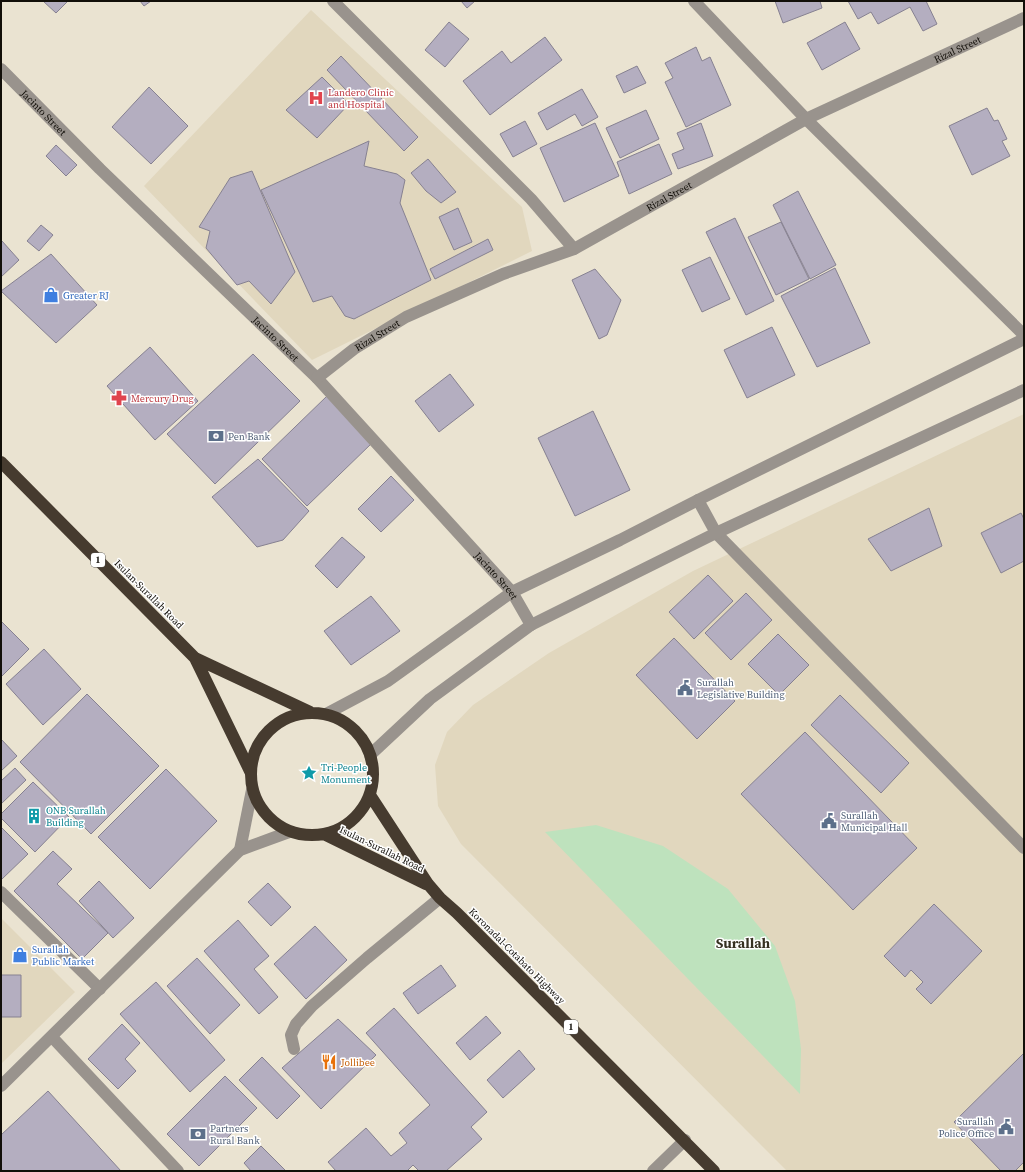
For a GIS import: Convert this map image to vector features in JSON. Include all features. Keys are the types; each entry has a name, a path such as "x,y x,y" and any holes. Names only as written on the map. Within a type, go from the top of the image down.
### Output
{"highway":[{"name":"Isulan-Surallah Road","path":"1,462 195,658 250,771"},
{"name":"Isulan-Surallah Road","path":"195,658 310,712"},
{"name":"1","path":"310,712 326,714 345,722 360,736 370,755 374,775 370,795 360,814 345,827 326,835 307,836 288,832 272,822 260,808 252,790 250,771 254,752 263,736 277,724 293,715 310,712"},
{"name":"Koronadal-Cotabato Highway","path":"370,795 428,884 440,898 457,913 685,1140 714,1171"},
{"name":"Isulan-Surallah Road","path":"326,835 428,884"}],"street":[{"path":"333,1 531,199 574,248"},
{"path":"694,1 806,119 1024,335"},
{"name":"Rizal Street","path":"317,378 354,349 406,317 504,274 574,248 806,119 1024,18"},
{"name":"Jacinto Street","path":"1,69 105,175 317,378 512,592 531,625"},
{"path":"326,714 388,681 512,592 620,540 1024,339"},
{"path":"370,755 430,698 531,625 716,533 1024,390"},
{"path":"698,500 716,533 1024,848"},
{"path":"240,850 252,790"},
{"path":"1,1086 240,850 288,832"},
{"path":"1,892 100,989"},
{"path":"294,1049 291,1035 296,1024 312,1006 367,958 440,898"},
{"path":"52,1037 178,1171"},
{"path":"653,1171 685,1140"}],"shaded area":[{"name":"Landero Clinic and Hospital","path":"311,10 522,207 532,251 312,360 144,186"},
{"path":"1024,414 1024,1171 787,1171 461,844 438,806 435,765 447,732 473,705 549,653 693,571"},
{"name":"Surallah Public Market","path":"1,918 75,992 1,1064"}],"green space":[{"path":"596,825 663,846 728,889 775,946 795,1001 801,1049 800,1094 545,832"}],"building":[{"path":"43,1 68,1 56,13"},
{"path":"140,1 151,1 144,6"},
{"path":"461,1 475,1 467,8"},
{"path":"775,1 820,1 822,8 783,23"},
{"path":"848,1 926,1 937,24 923,31 910,7 878,24 871,12 858,19"},
{"path":"449,22 469,39 445,67 425,50"},
{"path":"845,22 860,49 822,70 807,43"},
{"path":"545,37 562,60 490,115 463,81 502,51 511,63"},
{"path":"696,47 702,61 710,57 731,105 686,127 665,82 673,78 665,63"},
{"path":"341,56 418,137 404,151 327,70"},
{"path":"637,66 646,83 624,93 616,76"},
{"path":"322,77 349,104 317,138 286,110"},
{"path":"149,87 188,126 151,164 112,127"},
{"path":"582,89 598,117 582,126 575,114 547,130 538,113"},
{"path":"987,108 994,121 998,120 1007,139 1002,141 1010,156 972,175 949,126"},
{"path":"646,110 659,139 620,158 606,128"},
{"path":"525,121 537,144 513,157 500,134"},
{"path":"595,123 619,176 564,202 540,148"},
{"path":"701,123 713,156 678,169 672,154 684,149 677,133"},
{"path":"369,141 364,166 397,174 405,180 400,203 431,280 354,319 345,316 332,296 313,302 261,190"},
{"path":"659,144 672,174 629,194 617,162"},
{"path":"56,145 77,165 66,176 46,156"},
{"path":"428,159 456,192 441,203 426,191 411,173"},
{"path":"252,171 295,272 271,304 249,281 237,285 206,248 210,231 199,227 230,178"},
{"path":"798,191 836,265 810,279 773,205"},
{"path":"458,208 472,242 454,250 439,217"},
{"path":"735,218 774,301 746,315 706,232"},
{"path":"781,222 809,279 776,295 748,237"},
{"path":"41,225 53,235 39,251 27,241"},
{"path":"488,239 493,250 435,279 430,269"},
{"path":"2,241 19,260 1,277 1,242"},
{"path":"51,254 97,305 56,343 1,291"},
{"path":"710,257 730,299 702,312 682,270"},
{"path":"835,268 870,343 817,367 781,296"},
{"path":"595,269 621,300 607,335 599,339 572,280"},
{"path":"772,327 795,375 747,398 724,350"},
{"path":"150,347 198,401 155,440 107,386"},
{"path":"253,354 300,401 215,484 167,434"},
{"path":"450,374 474,405 439,432 415,401"},
{"path":"327,396 372,443 307,506 262,459"},
{"path":"593,411 630,490 575,516 538,438"},
{"path":"258,459 309,511 283,540 257,547 212,497"},
{"path":"391,476 414,500 381,532 358,509"},
{"path":"929,508 942,546 891,571 868,539"},
{"path":"1021,513 1024,519 1024,561 1001,573 981,533"},
{"path":"342,537 365,557 337,588 315,566"},
{"path":"708,575 733,601 694,639 669,612"},
{"path":"746,593 772,620 731,660 705,633"},
{"path":"371,596 400,631 351,665 324,631"},
{"path":"1,621 29,649 1,677"},
{"path":"778,634 809,665 779,695 748,664"},
{"name":"Surallah Legislative Building","path":"674,638 735,701 697,739 636,675"},
{"path":"44,649 81,689 43,725 6,684"},
{"path":"87,694 159,766 91,834 20,762"},
{"path":"840,695 909,763 881,793 811,725"},
{"name":"Surallah Municipal Hall","path":"805,732 917,848 853,910 741,794"},
{"path":"1,739 17,756 1,771"},
{"path":"15,768 26,780 1,804 1,781"},
{"path":"166,769 217,821 150,889 98,837"},
{"name":"ONB Surallah Building","path":"33,782 69,817 35,852 1,818 1,814"},
{"path":"1,827 28,854 2,879 1,878"},
{"path":"53,851 72,869 57,884 108,933 82,959 14,891"},
{"path":"99,881 134,918 113,938 79,901"},
{"path":"268,883 291,907 271,926 248,902"},
{"path":"934,904 982,951 931,1004 916,989 923,982 911,970 905,977 884,956"},
{"path":"238,920 269,956 254,969 278,997 259,1014 204,951"},
{"path":"315,926 347,960 306,999 274,964"},
{"path":"197,958 240,1005 210,1034 167,986"},
{"path":"441,965 456,986 418,1014 403,993"},
{"path":"1,975 21,975 21,1017 1,1017"},
{"path":"156,982 225,1060 190,1092 120,1014"},
{"path":"394,1008 487,1112 471,1127 482,1139 446,1171 419,1171 413,1165 407,1171 336,1171 328,1162 366,1128 391,1156 407,1143 399,1133 430,1105 366,1033"},
{"path":"486,1016 501,1033 470,1060 456,1043"},
{"name":"Jollibee","path":"338,1019 376,1055 321,1109 282,1068"},
{"path":"122,1024 140,1043 125,1059 136,1071 118,1089 88,1059"},
{"path":"519,1050 535,1069 503,1098 487,1080"},
{"path":"1024,1053 1024,1162 1015,1171 1001,1171 954,1122"},
{"path":"262,1057 300,1096 277,1119 239,1080"},
{"path":"225,1076 257,1108 199,1166 167,1134"},
{"path":"48,1091 121,1171 1,1171 1,1135"},
{"path":"261,1146 286,1171 251,1171 244,1163"}],"place":[{"name":"Landero Clinic and Hospital","path":"316,98"},
{"name":"Greater RJ","path":"51,295"},
{"name":"Mercury Drug","path":"119,398"},
{"name":"Pen Bank","path":"216,436"},
{"name":"Surallah Legislative Building","path":"685,688"},
{"name":"Tri-People Monument","path":"309,773"},
{"name":"ONB Surallah Building","path":"34,816"},
{"name":"Surallah Municipal Hall","path":"829,821"},
{"name":"Surallah Public Market","path":"20,955"},
{"name":"Jollibee","path":"329,1062"},
{"name":"Surallah Police Office","path":"1006,1127"},
{"name":"Partners Rural Bank","path":"198,1134"}],"district":[{"name":"Surallah","path":"743,943"}]}
